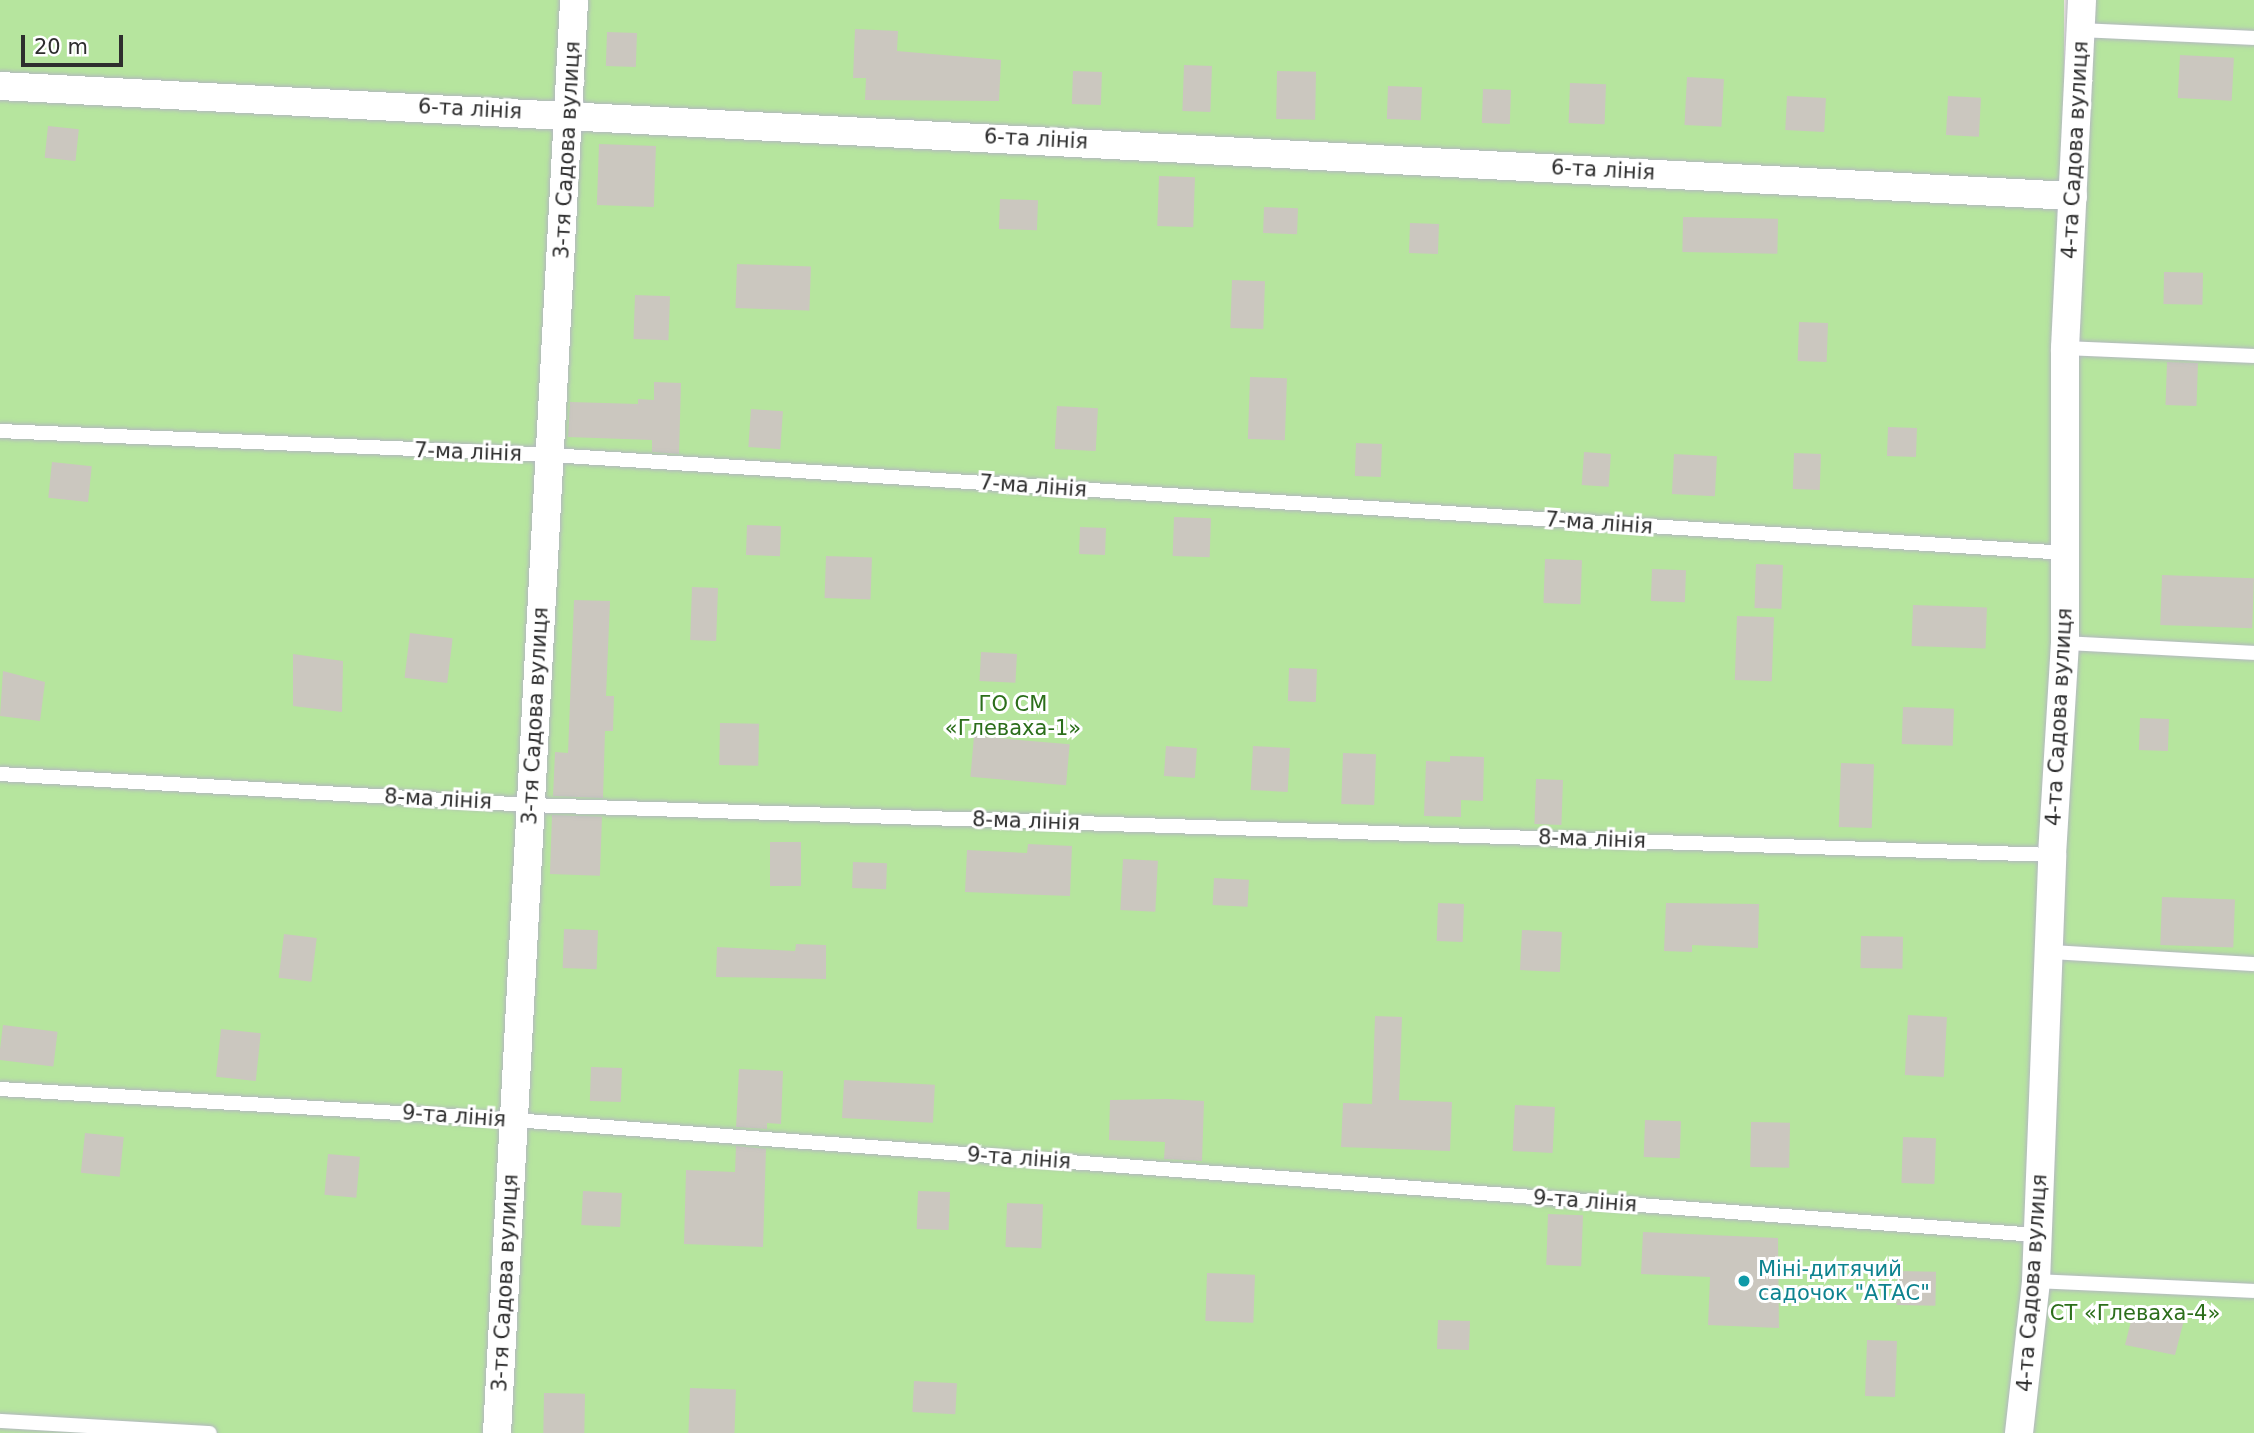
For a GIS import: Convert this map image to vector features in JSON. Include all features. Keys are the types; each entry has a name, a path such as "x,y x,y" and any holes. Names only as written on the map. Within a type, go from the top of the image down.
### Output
{"street":[{"name":"3-тя Садова вулиця","path":"497,1433 574,0"},
{"name":"4-та Садова вулиця","path":"2019,1433 2036,1281 2052,855 2065,643 2065,348 2082,0"},
{"name":"6-та лінія","path":"0,86 569,114 2073,196"}],"lane":[{"path":"2081,30 2254,38"},
{"path":"2065,348 2254,356"},
{"name":"7-ма лінія","path":"0,431 551,455 2066,553"},
{"path":"2065,643 2254,653"},
{"name":"8-ма лінія","path":"0,774 530,805 2052,855"},
{"path":"2050,952 2254,964"},
{"name":"9-та лінія","path":"0,1089 514,1120 2038,1235"},
{"path":"2036,1281 2254,1291"},
{"path":"0,1421 211,1433"}],"green space":[{"name":"ГО СМ «Глеваха-1»","path":"0,0 2064,0 2064,1433 0,1433"},
{"name":"СТ «Глеваха-4»","path":"2089,0 2254,0 2254,1433 2008,1433"}],"building":[{"path":"855,29 898,31 897,51 1001,60 999,101 865,100 866,78 853,78"},
{"path":"607,32 637,33 636,67 606,66"},
{"path":"2180,55 2234,58 2232,101 2178,98"},
{"path":"1184,65 1212,66 1210,112 1182,111"},
{"path":"1073,71 1102,72 1101,105 1072,104"},
{"path":"1277,71 1316,72 1315,120 1276,119"},
{"path":"1687,77 1724,79 1721,127 1684,125"},
{"path":"1570,83 1606,84 1605,124 1569,123"},
{"path":"1388,86 1422,87 1421,120 1387,119"},
{"path":"1483,89 1511,90 1510,124 1482,123"},
{"path":"1787,96 1826,98 1824,132 1785,130"},
{"path":"1948,96 1981,98 1979,137 1946,135"},
{"path":"48,126 79,129 75,161 45,158"},
{"path":"599,144 656,146 654,207 597,205"},
{"path":"1159,176 1195,177 1193,227 1157,226"},
{"path":"1000,199 1038,200 1037,230 999,229"},
{"path":"1264,207 1298,208 1297,234 1263,233"},
{"path":"1683,217 1778,219 1777,254 1682,252"},
{"path":"1410,223 1439,224 1438,254 1409,253"},
{"path":"737,264 811,267 809,311 735,308"},
{"path":"2164,272 2203,273 2202,305 2163,304"},
{"path":"1232,280 1265,281 1263,329 1230,328"},
{"path":"635,295 670,296 668,340 633,339"},
{"path":"1799,322 1828,323 1827,362 1798,361"},
{"path":"2167,362 2198,363 2196,406 2165,405"},
{"path":"1250,377 1287,378 1285,440 1248,439"},
{"path":"654,382 681,383 679,454 652,452 652,440 568,437 570,402 638,404 638,399 654,400"},
{"path":"1057,406 1098,408 1096,451 1055,449"},
{"path":"751,409 783,411 780,449 748,447"},
{"path":"1888,427 1917,428 1916,457 1887,456"},
{"path":"1356,443 1382,444 1381,477 1355,476"},
{"path":"1584,452 1611,454 1609,487 1582,485"},
{"path":"1794,453 1821,454 1820,490 1793,489"},
{"path":"1674,454 1717,456 1715,496 1672,494"},
{"path":"52,462 92,466 88,502 48,498"},
{"path":"1174,517 1211,518 1210,557 1173,556"},
{"path":"747,525 781,526 780,556 746,555"},
{"path":"1080,527 1106,528 1105,555 1079,554"},
{"path":"826,556 872,558 871,600 825,598"},
{"path":"1545,559 1582,560 1580,604 1543,603"},
{"path":"1756,564 1783,565 1781,609 1754,608"},
{"path":"1652,569 1686,570 1685,602 1651,601"},
{"path":"2162,575 2254,578 2252,628 2160,625"},
{"path":"692,587 718,588 716,641 690,640"},
{"path":"574,600 610,601 606,696 614,696 613,731 605,731 603,798 553,796 555,752 568,753"},
{"path":"1913,605 1987,608 1986,649 1912,646"},
{"path":"1737,616 1774,617 1772,681 1735,680"},
{"path":"410,633 453,638 447,683 405,678"},
{"path":"981,652 1017,654 1015,683 979,681"},
{"path":"293,654 343,661 342,712 293,706"},
{"path":"1289,668 1317,669 1316,702 1288,701"},
{"path":"3,671 45,682 40,721 0,716"},
{"path":"1903,707 1954,709 1953,746 1902,744"},
{"path":"2140,718 2169,719 2168,751 2139,750"},
{"path":"720,723 759,724 758,766 719,765"},
{"path":"974,736 1070,744 1066,785 970,777"},
{"path":"1166,746 1197,748 1195,778 1164,776"},
{"path":"1253,746 1290,748 1288,792 1251,790"},
{"path":"1343,753 1376,754 1374,805 1341,804"},
{"path":"1450,756 1484,757 1483,801 1461,800 1461,817 1424,816 1426,761 1450,762"},
{"path":"1841,763 1874,764 1872,828 1839,827"},
{"path":"1536,779 1563,780 1561,825 1534,824"},
{"path":"552,815 602,817 600,876 550,874"},
{"path":"770,842 801,842 801,886 770,886"},
{"path":"1028,844 1072,846 1070,896 965,892 967,850 1027,853"},
{"path":"1123,859 1158,861 1155,912 1120,910"},
{"path":"853,862 887,863 886,889 852,888"},
{"path":"1214,878 1249,880 1248,907 1213,905"},
{"path":"2162,897 2235,900 2233,948 2160,945"},
{"path":"1438,903 1464,904 1463,942 1437,941"},
{"path":"1666,903 1759,904 1758,948 1692,945 1692,952 1664,951"},
{"path":"564,929 598,930 597,969 563,968"},
{"path":"1522,930 1562,932 1560,972 1520,970"},
{"path":"284,934 317,938 311,982 279,978"},
{"path":"1861,936 1903,937 1902,969 1860,968"},
{"path":"796,944 826,945 826,979 716,977 717,947 795,951"},
{"path":"1908,1015 1947,1017 1944,1077 1905,1075"},
{"path":"1375,1016 1402,1017 1399,1100 1452,1102 1450,1151 1341,1147 1343,1103 1372,1104"},
{"path":"3,1025 58,1032 53,1066 0,1060"},
{"path":"221,1029 261,1033 256,1081 216,1077"},
{"path":"591,1067 622,1068 621,1102 590,1101"},
{"path":"739,1069 783,1071 781,1124 767,1123 767,1129 736,1127"},
{"path":"844,1080 935,1085 933,1123 842,1118"},
{"path":"1110,1100 1204,1101 1202,1161 1164,1159 1165,1142 1109,1140"},
{"path":"1515,1105 1555,1107 1553,1153 1513,1151"},
{"path":"1645,1120 1681,1121 1680,1158 1644,1157"},
{"path":"1751,1122 1790,1123 1789,1168 1750,1167"},
{"path":"85,1133 124,1137 120,1177 81,1173"},
{"path":"1903,1137 1936,1138 1934,1184 1901,1183"},
{"path":"736,1146 766,1149 763,1247 684,1244 686,1170 735,1172"},
{"path":"328,1154 360,1157 356,1198 324,1195"},
{"path":"583,1191 622,1193 620,1227 581,1225"},
{"path":"918,1191 950,1192 949,1230 917,1229"},
{"path":"1007,1203 1043,1204 1041,1248 1005,1247"},
{"path":"1548,1214 1583,1215 1581,1266 1546,1265"},
{"name":"Міні-дитячий садочок \"АТАС\"","path":"1643,1232 1778,1238 1779,1328 1708,1325 1710,1277 1641,1274"},
{"path":"1897,1271 1936,1272 1935,1306 1896,1305"},
{"path":"1207,1273 1255,1275 1253,1323 1205,1321"},
{"path":"2134,1309 2185,1316 2175,1355 2125,1345"},
{"path":"1438,1320 1470,1321 1469,1350 1437,1349"},
{"path":"1867,1340 1897,1341 1895,1397 1865,1396"},
{"path":"914,1381 957,1383 955,1414 912,1412"},
{"path":"690,1388 736,1390 734,1433 688,1433"},
{"path":"544,1393 585,1394 584,1433 543,1433"}],"place":[{"name":"Міні-дитячий садочок \"АТАС\"","path":"1744,1281"}]}
